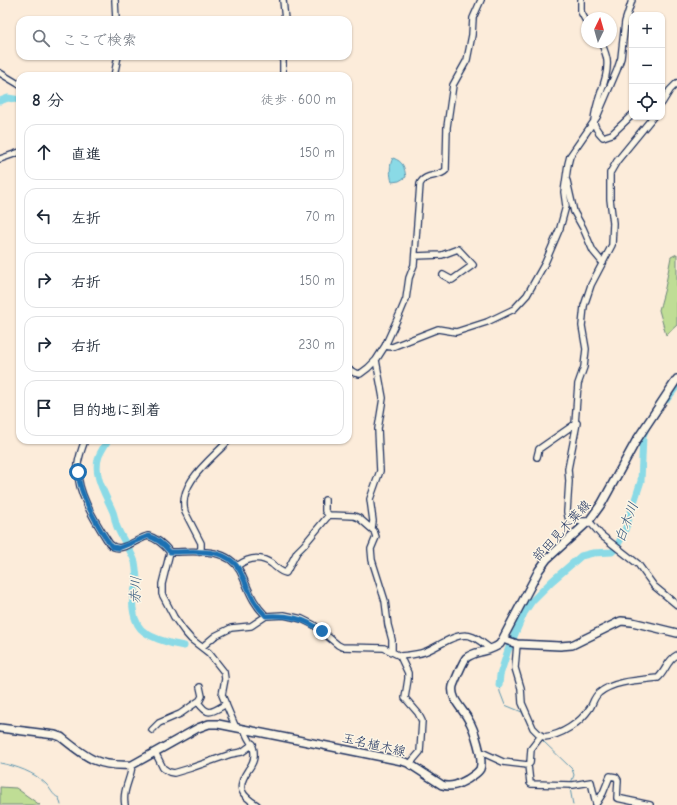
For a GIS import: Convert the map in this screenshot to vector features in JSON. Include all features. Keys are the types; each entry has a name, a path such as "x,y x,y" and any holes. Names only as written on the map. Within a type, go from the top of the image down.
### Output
{"main road":[{"name":"部田見木葉線","path":"511,642 508,628 539,570 547,559 589,521 602,504 636,441 677,379"},
{"path":"511,642 560,646 572,645 621,621 632,622 677,633"},
{"name":"玉名植木線","path":"132,765 198,728 209,724 218,724 392,759 410,764 442,785 449,787 459,784 476,774 480,770 481,765 472,726 454,698 453,686 466,659 474,654 491,649 500,644 511,642"},
{"path":"0,728 55,735 61,737 93,760 117,765 132,765"}],"street":[{"path":"115,0 116,16"},
{"path":"283,0 285,16"},
{"path":"352,371 360,374 376,360 385,346 406,299 409,278 414,264 419,188 421,181 426,177 442,173 446,170 447,127 453,85 466,60 472,35 473,18 481,0"},
{"path":"581,0 581,12"},
{"path":"385,346 392,347 438,329 453,332 470,328 514,309 521,303 531,289 560,228 566,206 564,192 570,156 594,122 607,97 617,70 621,58 625,22 632,0"},
{"path":"602,48 607,60 606,73 600,92 594,122 598,132 603,136 608,136 629,118"},
{"path":"116,72 118,60"},
{"path":"283,60 283,72"},
{"path":"0,73 16,83"},
{"path":"665,98 677,83"},
{"path":"665,92 670,90"},
{"path":"650,120 616,161 610,173 610,199 613,235 612,245 591,285 584,306 582,326 586,349 584,367 578,384 575,424 577,423 568,469 569,481 567,512 571,521 589,521 601,534 638,564 654,586 677,605"},
{"path":"0,159 16,153"},
{"path":"566,178 574,212 593,251 603,263"},
{"path":"414,256 442,255 458,249 472,265 452,280 443,275"},
{"path":"376,360 383,398 378,429 380,471 370,499 373,521 372,528 376,538 371,549 372,560 385,601 388,625 392,640 392,652"},
{"path":"537,457 539,449 575,424"},
{"path":"84,444 78,460 79,483 96,522 112,547 119,548 148,536 154,538 170,552"},
{"path":"199,552 201,548 200,543 185,512 183,503 193,477 225,444"},
{"path":"325,500 325,511 329,515 352,515 359,518 372,528"},
{"path":"236,566 249,559 255,558 270,563 279,570 286,572 297,552 329,515"},
{"path":"170,552 199,552 226,556 236,566 255,605 266,616"},
{"path":"170,552 162,584 162,594 171,612 184,631 216,661 224,672 226,679 222,694 236,728"},
{"path":"202,647 225,630 251,626 266,616 284,615 302,619 314,625 342,647 378,647 400,656 421,653 449,639 463,636 472,637 491,649"},
{"path":"511,642 521,688 522,703 533,728 540,738"},
{"path":"650,805 617,798 618,780 616,777 610,776 603,793 596,804 591,782 571,785 531,784 528,765 530,763 531,749 540,738 557,734 569,728 589,710 593,704 594,698 602,691 623,683 642,679 658,678 664,671 669,661 677,655"},
{"path":"400,656 408,673 405,698 418,712 422,725 420,752 410,764"},
{"path":"152,730 159,723 180,714 198,702 202,696 200,687"},
{"path":"198,702 203,709 208,712 211,712 226,704"},
{"path":"245,730 253,744 254,759 243,778 241,790 246,798 257,805"},
{"path":"155,752 163,768 174,773 231,754 242,752 253,744"},
{"path":"479,751 503,762 528,765"},
{"path":"125,805 125,789 132,772 132,765"}],"green space":[{"path":"677,254 677,325 666,335 659,310 671,257"},
{"path":"0,787 16,788 40,805 1,805"}],"water":[{"path":"393,158 403,165 406,177 399,181 392,182 390,170"}],"waterway":[{"name":"赤川","path":"0,101 8,98 16,99"},
{"name":"白木川","path":"667,399 677,386"},
{"name":"白木川","path":"499,685 500,675 508,650 524,613 532,601 552,581 581,556 593,553 612,552 616,548 624,533 641,481 643,436 646,428"},
{"name":"赤川","path":"106,444 99,456 97,470 117,527 135,562 137,583 133,596 133,604 136,621 141,629 146,633 165,642 184,646"},
{"path":"499,685 505,705 522,712 528,724"},
{"path":"542,740 572,769 574,775 571,783"},
{"path":"0,763 18,768 36,776 46,784 53,794 59,798 61,805"},
{"path":"570,788 573,805"}],"route":[{"path":"78,472 79,483 90,510 102,533 112,547 123,547 148,536 154,538 170,552 208,552 226,556 240,570 255,605 266,616 284,615 302,619 322,631"}]}
